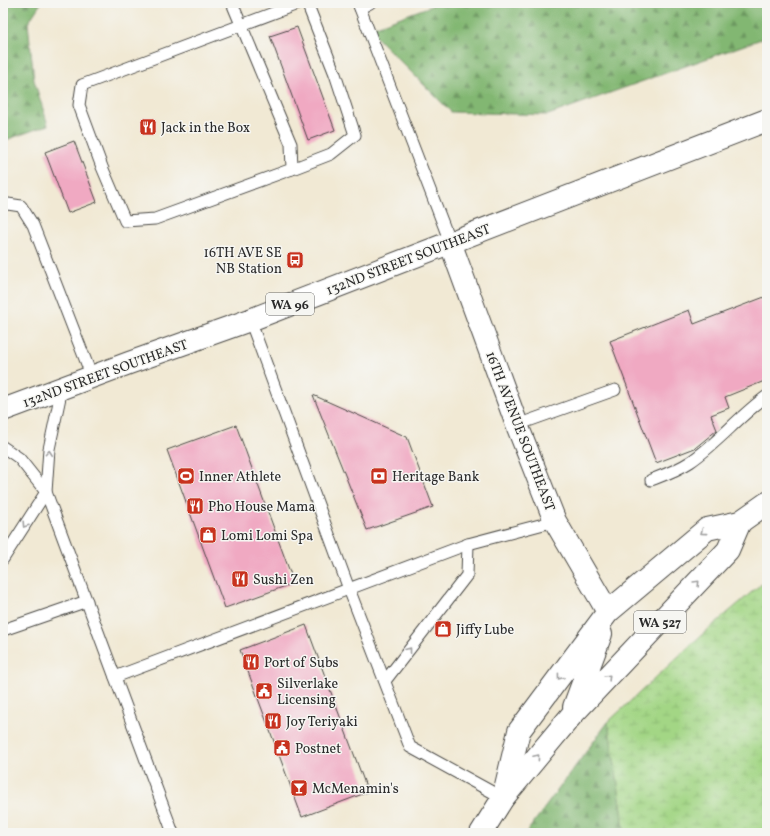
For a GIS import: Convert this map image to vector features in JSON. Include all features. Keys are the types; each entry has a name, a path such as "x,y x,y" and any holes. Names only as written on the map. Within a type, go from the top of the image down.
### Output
{"main road":[{"name":"132ND STREET SOUTHEAST","path":"3,410 250,320 767,120"},
{"name":"16TH AVENUE SOUTHEAST","path":"450,242 517,425 556,521 608,612"},
{"name":"WA 527","path":"503,798 519,731 608,612 707,529 740,522 767,502"},
{"name":"WA 527","path":"481,833 503,798 571,716 728,550 740,522"},
{"path":"571,716 608,612"}],"lane":[{"path":"232,3 291,144 292,169"},
{"path":"300,3 82,85 79,105 102,167 125,221 154,219 292,169 331,154 355,135 336,74 307,3"},
{"path":"362,5 450,242"},
{"path":"3,205 8,204 21,206 33,225 92,377"},
{"path":"250,320 349,589 410,747 503,798"},
{"path":"3,559 46,492 49,449 62,388"},
{"path":"517,425 615,390"},
{"path":"651,480 689,463 728,430 752,407 767,396"},
{"path":"3,447 19,458 46,492 173,833"},
{"path":"115,677 468,544 556,521"},
{"path":"385,681 467,575 468,544"},
{"path":"3,630 87,601"}],"green space":[{"path":"3,3 41,3 28,23 34,80 48,125 3,141"},
{"path":"439,3 767,3 767,37 548,115 451,112 368,29"},
{"path":"767,579 767,833 624,833 622,809 608,722 697,639"},
{"path":"608,722 622,809 624,833 526,833"}],"building":[{"path":"297,27 335,130 308,140 270,36"},
{"path":"74,141 97,202 68,213 45,152"},
{"path":"767,296 767,380 725,397 729,408 711,415 717,430 695,448 656,463 610,341 689,310 694,324"},
{"path":"313,395 407,437 433,507 367,530"},
{"path":"236,425 294,583 225,608 167,450"},
{"path":"306,625 368,792 302,817 240,650"}],"place":[{"name":"Jack in the Box","path":"148,127"},
{"name":"16TH AVE SE NB Station","path":"295,260"},
{"name":"Inner Athlete","path":"186,476"},
{"name":"Heritage Bank","path":"379,476"},
{"name":"Pho House Mama","path":"195,506"},
{"name":"Lomi Lomi Spa","path":"208,535"},
{"name":"Sushi Zen","path":"240,579"},
{"name":"Jiffy Lube","path":"443,629"},
{"name":"Port of Subs","path":"251,662"},
{"name":"Silverlake Licensing","path":"264,691"},
{"name":"Joy Teriyaki","path":"273,721"},
{"name":"Postnet","path":"282,748"},
{"name":"McMenamin's","path":"299,788"}]}
